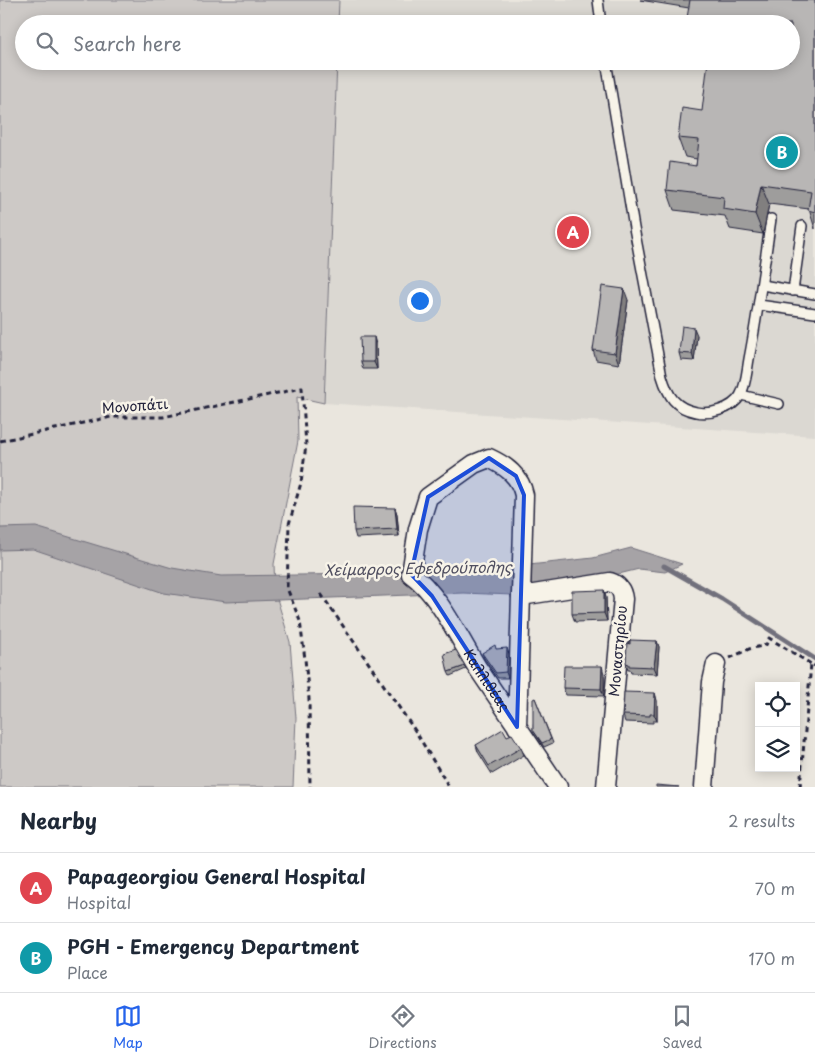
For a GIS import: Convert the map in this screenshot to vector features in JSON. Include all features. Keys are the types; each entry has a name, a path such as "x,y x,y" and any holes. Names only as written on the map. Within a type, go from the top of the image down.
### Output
{"street":[{"name":"Καλλιθέας","path":"521,596 524,495 522,486 516,476 503,465 489,458 474,464 428,497 424,503 411,574 432,596 558,787"},
{"name":"Μοναστηρίου","path":"521,596 610,582 622,590 623,600 606,787"},
{"path":"517,727 521,596"},
{"path":"704,787 712,682 716,664"}],"lane":[{"path":"598,0 600,15"},
{"path":"608,70 647,300 667,392 676,404 702,413 722,409 741,394 759,305 771,220"},
{"path":"793,290 802,226"},
{"path":"762,285 815,294"},
{"path":"759,305 815,313"},
{"path":"741,394 779,404"}],"path":[{"name":"Μονοπάτι","path":"0,442 111,417 163,417 302,388 306,445 300,483 289,524 287,588 300,622 307,683 310,787"},
{"path":"321,594 416,732 448,787"},
{"path":"716,664 749,648 766,645 769,638 815,666"},
{"path":"800,787 811,664"}],"highlighted area":[{"path":"489,458 516,476 524,495 517,727 432,596 411,574 428,497"}],"shaded area":[{"path":"0,0 339,0 338,15 15,15 15,70 337,70 324,403 297,397 298,441 274,564 275,592 290,642 296,718 293,787 0,787"},
{"path":"339,0 815,0 815,436 324,403 337,70 800,70 800,15 338,15"},
{"path":"36,527 172,568 221,576 372,574 520,566 593,558 631,548 682,564 665,572 639,569 558,589 512,595 463,593 226,602 164,593 33,549 0,550 0,528"}],"building":[{"path":"690,0 815,0 815,212 808,210 811,191 761,184 755,214 723,209 724,197 667,190 670,162 696,166 699,140 678,138 682,108 702,111 707,70 800,70 800,15 688,15"},
{"path":"602,286 624,289 615,353 593,350"},
{"path":"682,326 694,328 692,354 679,353"},
{"path":"360,337 374,337 374,362 361,362"},
{"path":"353,507 395,508 397,529 354,531"},
{"path":"604,590 604,613 572,614 572,591"},
{"path":"630,640 657,641 654,667 629,666 626,663 627,643 630,644"},
{"path":"495,645 496,649 507,648 506,672 496,673 482,653"},
{"path":"456,650 465,666 448,672 444,654"},
{"path":"564,666 602,666 601,689 563,688"},
{"path":"624,692 655,693 654,714 650,714 650,716 623,715"},
{"path":"535,698 551,739 542,743 533,730 533,699"},
{"path":"503,729 507,736 512,734 521,748 489,766 476,745"},
{"path":"656,785 679,787 656,787"}],"waterway":[{"name":"Χείμαρρος Εφεδρούπολης","path":"664,566 722,599 815,659"}],"place":[{"name":"PGH - Emergency Department","path":"782,152"},
{"name":"Papageorgiou General Hospital","path":"573,232"}]}
